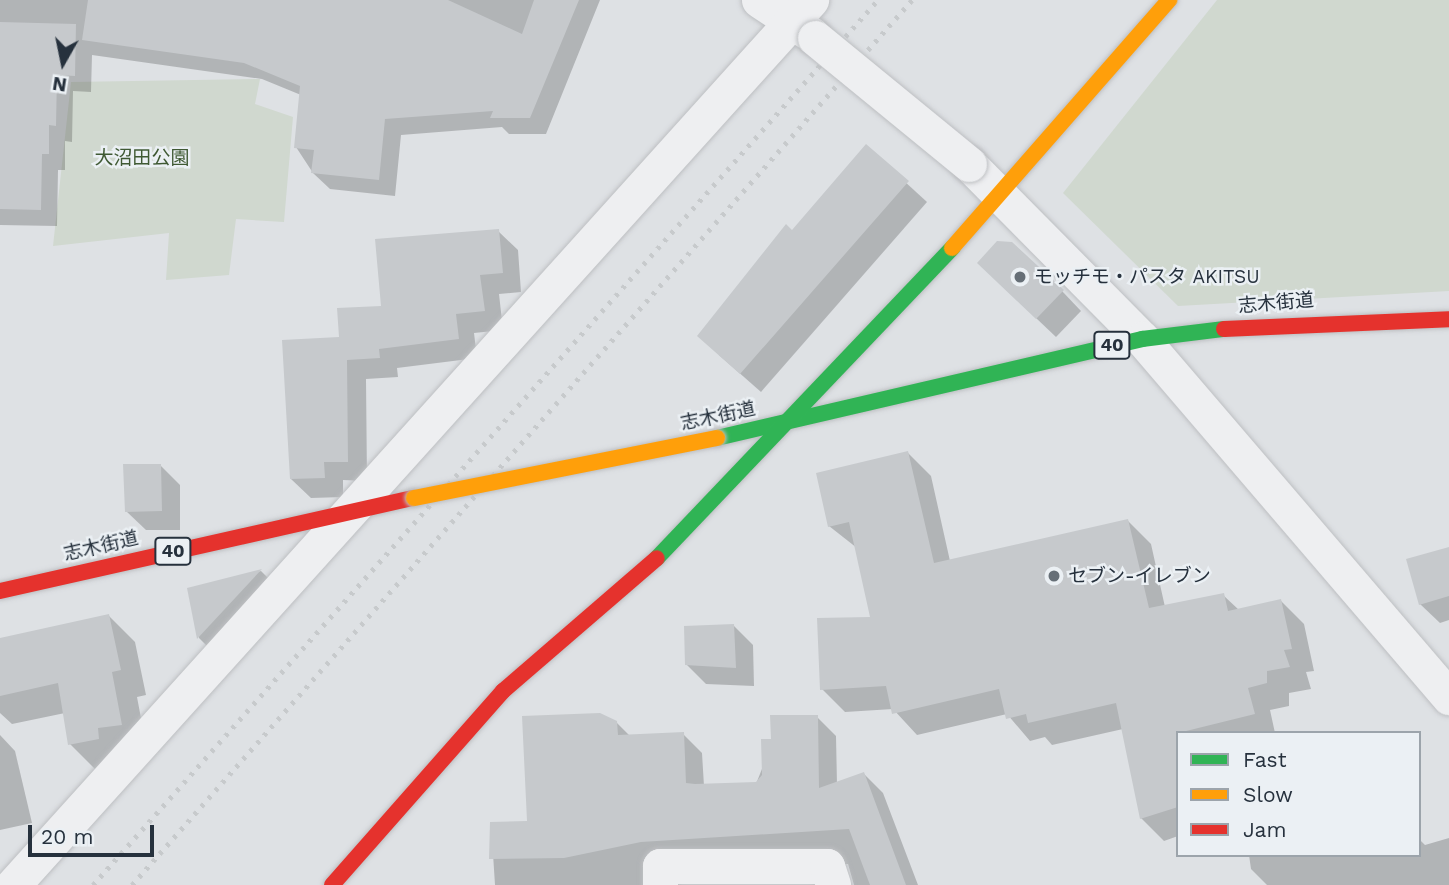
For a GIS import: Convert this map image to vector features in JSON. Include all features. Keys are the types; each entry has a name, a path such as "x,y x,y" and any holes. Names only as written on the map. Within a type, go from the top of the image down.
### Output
{"main road":[{"path":"331,885 503,691 655,564 782,424 1004,193 1169,0"},
{"name":"志木街道","path":"0,591 346,512 782,424 1142,339 1284,322 1449,319"}],"street":[{"path":"759,0 806,19 1004,193 1142,339 1449,697"},
{"path":"13,885 346,512 806,19"},
{"path":"660,885 660,866 827,866 833,885"}],"green space":[{"path":"1217,0 1449,0 1449,291 1178,306 1063,193"},
{"name":"大沼田公園","path":"260,79 255,104 293,117 284,222 236,219 229,275 166,280 169,233 53,246 71,82"}],"building":[{"path":"88,0 448,0 522,34 534,0 579,0 530,118 490,118 493,111 385,119 379,180 311,173 314,150 294,148 300,86 244,63 82,40"},
{"path":"0,22 76,24 75,76 57,75 56,126 49,125 49,154 42,154 41,210 0,209"},
{"path":"866,144 909,181 740,374 697,336 786,224 792,230"},
{"path":"499,229 503,273 480,275 485,311 456,314 459,339 379,349 380,358 347,360 348,462 324,462 325,478 290,479 282,340 339,337 337,308 381,306 375,239"},
{"name":"モッチモ・パスタ AKITSU","path":"997,241 1012,242 1064,290 1036,319 977,263"},
{"path":"908,451 934,563 1128,519 1149,608 1224,593 1228,611 1281,599 1292,649 1284,650 1290,667 1267,671 1267,683 1248,688 1255,714 1186,731 1176,731 1176,808 1140,819 1116,703 1028,723 1026,714 1006,719 999,689 892,714 886,686 820,690 817,618 870,617 849,522 828,527 816,473"},
{"path":"123,464 161,464 162,511 125,512"},
{"path":"1449,547 1449,596 1419,605 1406,559"},
{"path":"262,569 197,639 187,588"},
{"path":"109,614 121,670 112,672 122,725 98,728 99,739 68,745 58,683 0,696 0,638"},
{"path":"734,624 736,668 685,665 684,626"},
{"path":"600,713 617,721 618,735 684,732 686,783 695,784 756,782 762,775 761,739 771,739 770,715 818,715 819,788 864,772 906,885 870,885 849,829 641,842 564,858 489,859 490,822 527,821 522,716"}],"railway":[{"path":"93,885 878,0"},
{"path":"132,885 912,0"}],"traffic: fast":[{"path":"657,558 952,248"},
{"path":"717,438 1142,339 1224,329"}],"traffic: slow":[{"path":"952,248 1169,0"},
{"path":"414,498 717,438"}],"traffic: jam":[{"path":"1224,329 1449,319"},
{"path":"0,591 414,498"},
{"path":"332,885 503,691 657,558"}],"place":[{"name":"モッチモ・パスタ AKITSU","path":"1020,277"},
{"name":"セブン-イレブン","path":"1054,576"}]}
